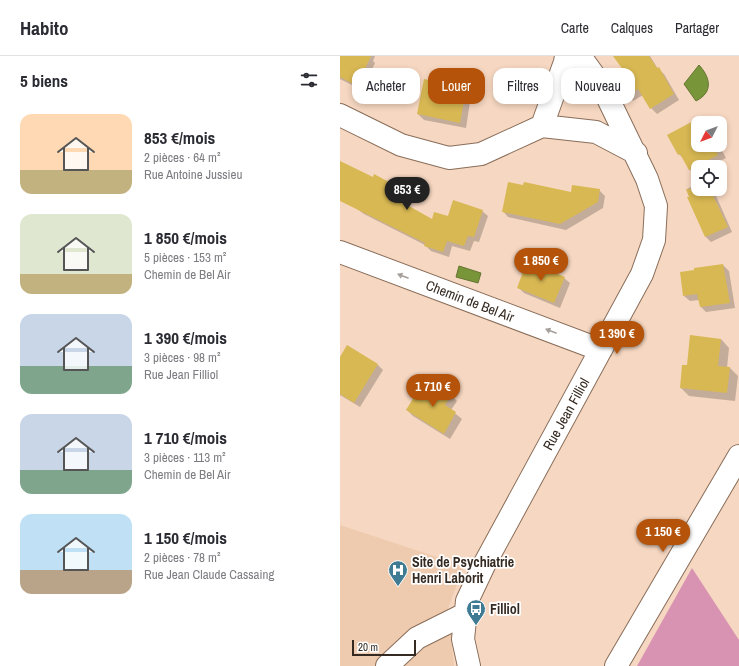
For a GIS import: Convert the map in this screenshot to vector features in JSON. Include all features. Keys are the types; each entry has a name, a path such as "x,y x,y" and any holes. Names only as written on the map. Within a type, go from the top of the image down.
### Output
{"street":[{"path":"542,126 566,56"},
{"name":"Rue Jean Filliol","path":"469,666 463,638 466,601 485,562 642,274 654,240 656,206 647,179 636,153 603,88 580,56"},
{"path":"340,115 401,145 449,158 481,154 542,126 596,132 636,153"},
{"name":"Chemin de Bel Air","path":"340,252 601,350"},
{"path":"616,666 739,456"},
{"path":"387,666 417,638 465,614"}],"shaded area":[{"path":"699,65 708,79 708,89 702,97 696,101 684,84"},
{"path":"459,266 481,273 478,283 456,277"},
{"name":"Site de Psychiatrie Henri Laborit","path":"340,525 464,566 448,608 454,666 340,666"},
{"path":"692,568 739,640 739,666 637,666"}],"building":[{"path":"340,56 371,56 365,68 352,68 352,83 340,77"},
{"path":"613,56 649,56 657,68 659,67 674,94 650,109 638,89 635,91 635,68 622,68"},
{"path":"424,79 428,80 428,104 463,104 460,123 417,114"},
{"path":"691,122 691,152 716,152 718,155 708,160 691,160 691,169 689,170 680,154 678,155 667,135"},
{"path":"340,161 373,177 374,174 389,182 386,188 403,196 400,201 432,219 434,212 448,216 453,200 483,210 474,237 468,236 464,246 447,241 443,252 424,246 425,243 340,201"},
{"path":"508,182 523,185 524,182 571,192 572,185 600,189 598,202 560,224 502,212"},
{"path":"686,189 691,189 691,196 713,196 728,227 705,237 687,197 689,197"},
{"path":"527,261 565,277 554,303 517,288"},
{"path":"723,264 730,303 700,307 697,294 683,296 680,272 694,270 694,268"},
{"path":"690,335 721,339 718,366 730,367 727,393 680,388 682,365 687,365"},
{"path":"347,345 378,364 354,403 340,394 340,357"},
{"path":"432,382 452,394 445,405 456,412 444,434 406,410 419,389 426,393"}],"place":[{"name":"Site de Psychiatrie Henri Laborit","path":"398,587"},
{"name":"Filliol","path":"476,626"}]}
